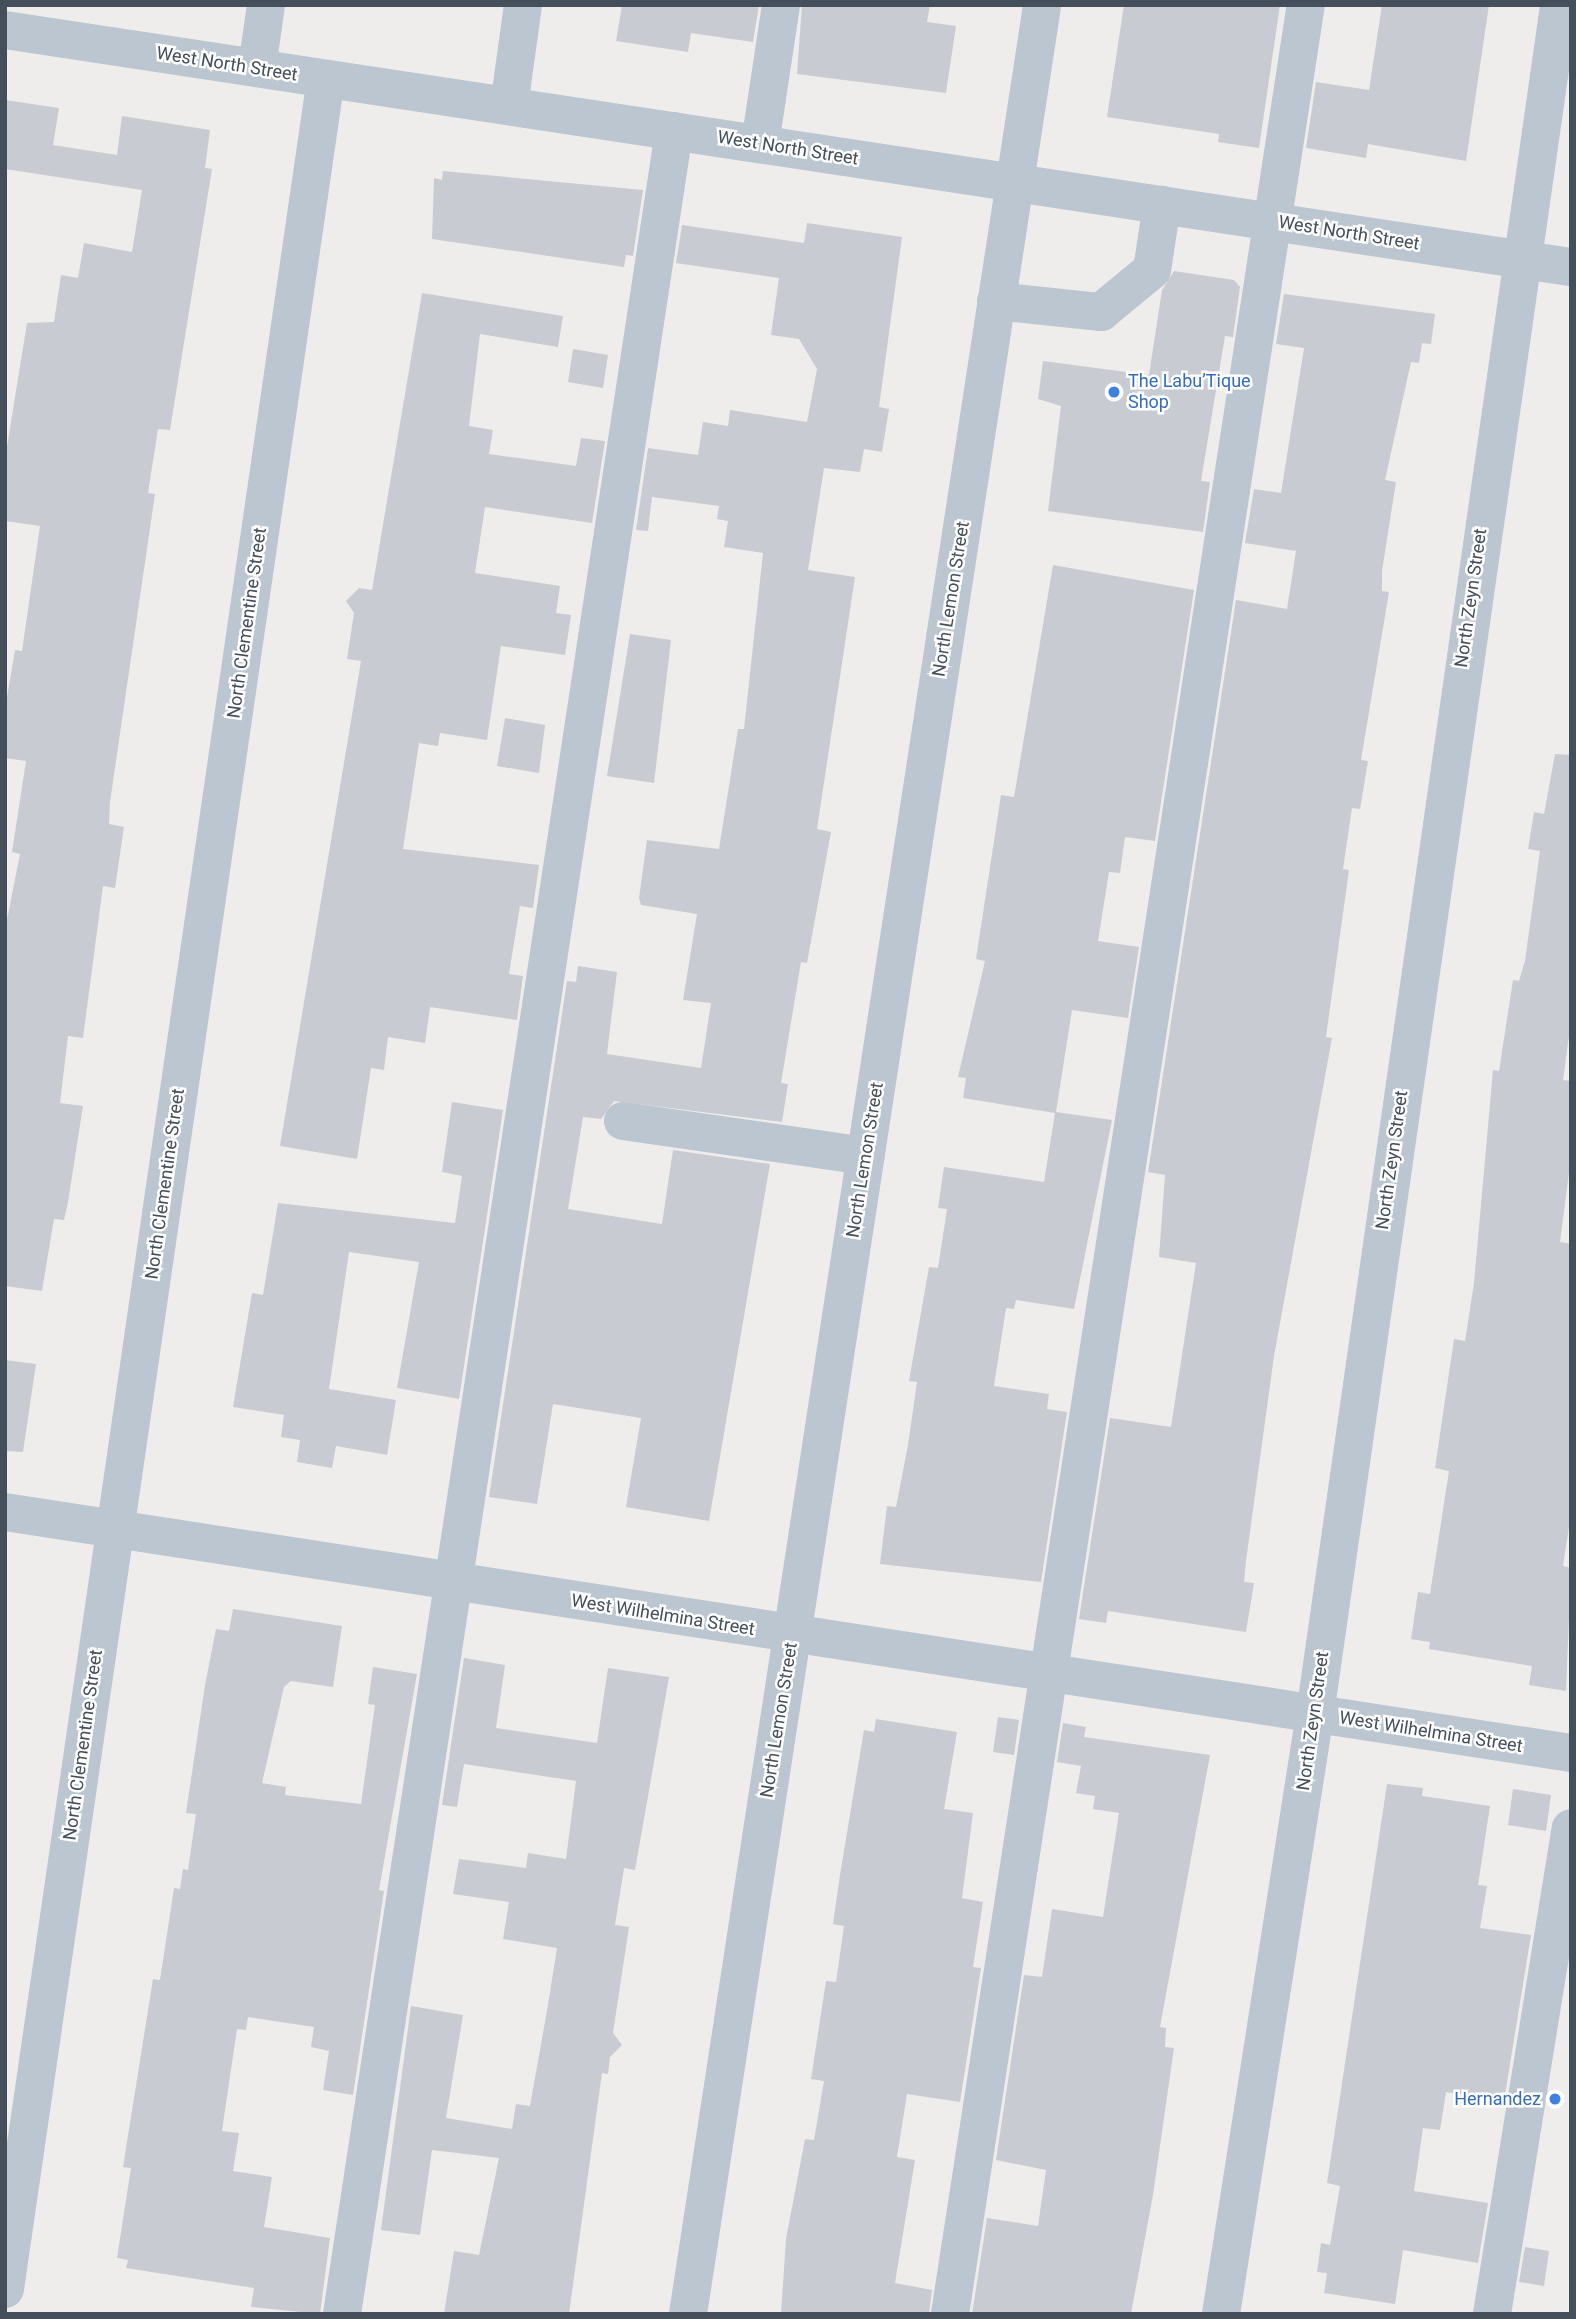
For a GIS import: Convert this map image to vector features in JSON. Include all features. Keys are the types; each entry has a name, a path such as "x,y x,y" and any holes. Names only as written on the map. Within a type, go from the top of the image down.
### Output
{"street":[{"path":"257,68 267,5"},
{"path":"509,106 523,5"},
{"path":"760,144 781,5"},
{"name":"North Lemon Street","path":"688,2314 1042,5"},
{"path":"950,2314 1045,1675 1306,5"},
{"name":"North Zeyn Street","path":"1221,2314 1315,1714 1518,259 1559,5"},
{"name":"West North Street","path":"12,22 326,79 1571,267"},
{"name":"North Clementine Street","path":"5,2289 326,79"},
{"path":"342,2314 457,1581 674,131"},
{"path":"996,301 1101,312 1152,270 1162,205"},
{"path":"623,1121 865,1156"},
{"name":"West Wilhelmina Street","path":"5,1512 115,1527 1045,1675 1571,1753"},
{"path":"1492,2314 1571,1828"}],"building":[{"path":"622,5 759,5 753,42 691,33 688,52 616,41"},
{"path":"802,5 930,5 927,22 956,26 946,93 797,74"},
{"path":"1124,5 1280,5 1259,148 1218,142 1219,134 1107,117"},
{"path":"1382,5 1489,5 1466,161 1368,144 1366,158 1306,148 1316,82 1369,90"},
{"path":"5,100 59,108 53,145 117,155 122,116 210,130 205,168 212,169 170,430 158,429 148,493 155,494 110,802 109,824 124,827 115,888 103,886 83,1038 68,1036 60,1103 83,1106 68,1202 64,1220 54,1219 42,1291 5,1286 5,930 20,854 12,852 26,761 5,758 5,709 15,650 22,651 40,526 5,521 5,459 27,323 54,322 61,275 78,278 84,243 132,252 142,190 5,169"},
{"path":"443,171 643,190 633,256 626,255 624,267 432,239 434,178 442,180"},
{"path":"807,223 902,237 879,407 889,409 882,452 864,449 860,472 824,468 808,570 855,577 817,829 831,832 807,963 801,962 781,1083 788,1084 782,1122 614,1101 601,1119 583,1117 568,1209 662,1224 673,1150 770,1164 709,1521 626,1507 641,1418 553,1404 537,1504 489,1497 567,981 576,982 578,966 617,972 607,1054 701,1068 711,1003 683,1000 697,914 641,905 639,898 647,840 719,849 738,729 744,729 763,553 724,547 728,521 717,519 719,506 652,497 648,531 636,530 648,448 698,455 703,422 728,426 730,410 807,422 817,369 799,339 771,335 779,278 676,263 682,225 804,243"},
{"path":"1174,271 1234,280 1240,287 1233,337 1225,336 1201,481 1210,482 1203,532 1048,511 1061,406 1038,399 1043,361 1149,375 1162,290"},
{"path":"422,293 563,316 558,347 480,334 469,426 493,430 489,454 576,466 581,438 605,441 592,523 485,507 475,573 560,586 556,613 571,615 565,655 501,646 487,740 440,733 438,746 419,743 403,849 539,865 533,908 520,906 509,974 523,976 517,1020 430,1007 425,1043 388,1037 384,1070 371,1068 357,1159 280,1146 361,661 347,659 354,613 346,601 359,588 372,590"},
{"path":"1284,294 1435,314 1431,344 1422,343 1419,363 1411,362 1385,480 1396,482 1382,571 1382,591 1389,592 1361,760 1368,761 1360,809 1352,808 1343,869 1349,870 1326,1037 1332,1038 1274,1356 1246,1561 1244,1582 1254,1583 1246,1632 1108,1611 1106,1623 1079,1619 1110,1418 1171,1427 1196,1263 1159,1257 1165,1175 1148,1172 1236,600 1287,609 1296,551 1245,543 1254,489 1281,493 1304,348 1276,344"},
{"path":"573,349 608,355 603,388 568,382"},
{"path":"1053,565 1194,590 1155,841 1125,837 1120,873 1109,872 1098,941 1139,947 1128,1018 1072,1010 1056,1112 1112,1120 1074,1309 1016,1300 1014,1309 1006,1308 994,1386 1049,1394 1047,1409 1067,1412 1041,1582 880,1564 887,1506 896,1507 908,1445 917,1382 909,1381 929,1267 938,1268 947,1209 938,1208 944,1167 1044,1182 1055,1113 963,1098 966,1078 958,1077 985,961 976,959 1001,795 1014,797"},
{"path":"630,634 671,640 654,783 607,776"},
{"path":"505,718 545,725 539,773 497,766"},
{"path":"1555,754 1571,755 1571,1021 1563,1080 1571,1081 1571,1157 1560,1242 1571,1244 1571,1514 1563,1566 1571,1568 1566,1691 1529,1685 1532,1666 1429,1649 1430,1642 1411,1639 1418,1592 1430,1594 1449,1471 1435,1468 1454,1339 1465,1341 1474,1283 1493,1070 1499,1071 1513,980 1519,981 1525,961 1540,851 1528,849 1534,812 1544,814"},
{"path":"452,1102 503,1110 459,1399 397,1388 419,1262 349,1252 329,1389 396,1400 387,1455 336,1446 332,1468 297,1462 300,1440 281,1437 284,1415 233,1407 252,1293 263,1295 278,1203 455,1223 462,1176 442,1172"},
{"path":"5,1360 36,1364 23,1452 5,1451"},
{"path":"233,1609 342,1626 333,1687 291,1681 284,1687 262,1783 286,1787 285,1795 361,1804 375,1705 368,1704 373,1667 417,1674 379,1890 384,1891 353,2095 323,2090 329,2051 311,2047 314,2027 248,2017 246,2030 237,2029 222,2131 239,2133 233,2171 272,2177 264,2227 330,2238 320,2314 251,2307 254,2288 126,2268 128,2260 117,2258 131,2168 123,2167 153,1979 160,1980 174,1888 180,1889 183,1869 188,1870 196,1814 186,1813 205,1685 216,1629 229,1631"},
{"path":"464,1658 505,1665 496,1728 597,1743 608,1668 669,1677 635,1870 624,1868 615,1925 629,1927 613,2033 622,2045 610,2057 608,2074 602,2073 569,2314 444,2314 454,2251 479,2255 499,2158 432,2150 420,2235 381,2230 411,2006 463,2015 446,2118 512,2129 516,2104 530,2106 557,1948 503,1939 509,1902 453,1894 459,1859 526,1868 528,1853 566,1859 576,1781 464,1764 457,1807 442,1805"},
{"path":"998,1717 1019,1720 1014,1755 993,1752"},
{"path":"876,1719 957,1732 944,1809 973,1813 962,1898 983,1902 973,1967 981,1968 960,2102 907,2094 897,2157 915,2160 895,2283 932,2290 929,2314 781,2314 786,2239 805,2139 814,2140 824,2081 811,2079 826,1981 836,1982 844,1926 833,1924 840,1875 864,1730 874,1732"},
{"path":"1063,1723 1086,1727 1084,1737 1210,1755 1160,2027 1166,2028 1165,2047 1174,2048 1153,2195 1131,2314 972,2314 987,2218 1038,2226 1046,2170 996,2160 1024,1975 1042,1977 1052,1909 1103,1917 1119,1813 1093,1809 1095,1796 1076,1793 1081,1766 1057,1762"},
{"path":"1387,1784 1423,1788 1422,1796 1490,1806 1478,1885 1487,1886 1480,1928 1531,1935 1504,2101 1446,2092 1440,2130 1423,2128 1414,2191 1488,2203 1478,2263 1403,2250 1395,2304 1324,2293 1327,2273 1317,2272 1321,2243 1330,2245 1340,2186 1327,2183"},
{"path":"1513,1789 1551,1795 1546,1831 1508,1825"},
{"path":"1525,2247 1549,2251 1544,2286 1519,2282"}],"place":[{"name":"The Labu’Tique Shop","path":"1114,392"},
{"name":"Hernandez","path":"1555,2099"}]}
